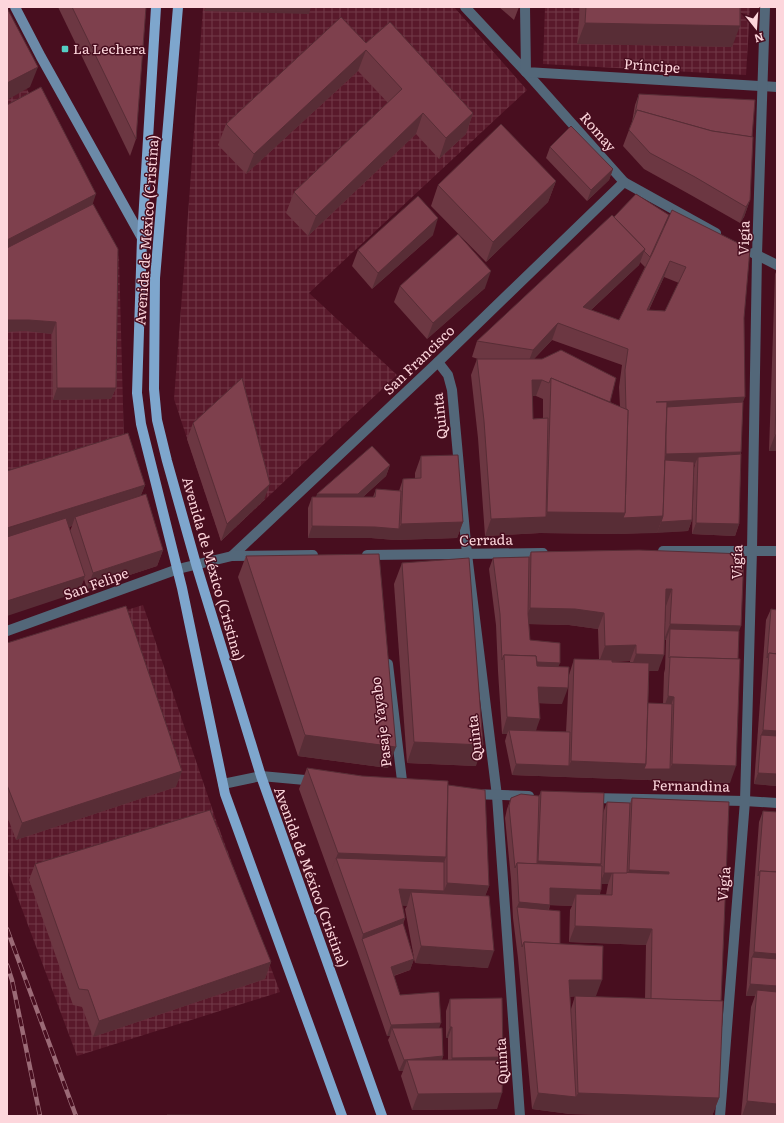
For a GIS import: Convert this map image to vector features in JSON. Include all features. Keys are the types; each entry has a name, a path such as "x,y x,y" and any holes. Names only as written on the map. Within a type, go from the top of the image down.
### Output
{"main road":[{"path":"15,7 41,58 142,238 155,278"},
{"name":"Avenida de México (Cristina)","path":"156,7 142,238 138,393 141,424 178,569 225,794 342,1116"},
{"name":"Avenida de México (Cristina)","path":"178,7 155,278 154,389 157,420 196,564 261,776 382,1116"}],"street":[{"name":"Romay","path":"465,7 526,72 624,182 722,236"},
{"path":"525,7 526,72"},
{"name":"Vigía","path":"720,1116 745,801 752,550 757,255 765,7"},
{"name":"Príncipe","path":"526,72 777,87"},
{"name":"San Francisco","path":"232,556 438,362 624,182"},
{"path":"743,247 777,265"},
{"name":"Quinta","path":"438,362 448,375 452,390 467,554 496,796 520,1116"},
{"path":"657,552 752,550 777,551"},
{"name":"Cerrada","path":"359,555 376,559 467,554 554,553"},
{"path":"196,564 232,556 319,555"},
{"name":"San Felipe","path":"7,631 178,569 196,564"},
{"name":"Pasaje Yayabo","path":"387,657 403,789"},
{"path":"223,784 261,776 324,782"},
{"path":"458,793 496,796 535,796"},
{"name":"Fernandina","path":"582,797 777,803"}],"shaded area":[{"path":"203,7 454,7 527,90 309,293 397,375 221,541 174,399"},
{"path":"545,7 750,7 746,75 543,64"},
{"path":"7,53 119,257 124,443 7,479"},
{"path":"143,605 216,820 280,992 77,1056 7,869 7,647"}],"building":[{"path":"72,7 146,7 136,139"},
{"path":"586,7 740,7 740,26 585,23"},
{"path":"7,8 38,67 7,83"},
{"path":"341,17 366,43 390,22 473,113 446,138 423,113 316,216 294,192 402,89 366,50 254,154 226,124"},
{"path":"41,87 96,194 7,240 7,105"},
{"path":"639,94 755,100 752,137 712,131 637,110 635,114"},
{"path":"637,110 712,131 753,137 750,200 746,207 650,153 629,130"},
{"path":"501,124 556,181 493,242 438,185"},
{"path":"571,126 613,169 591,190 550,147"},
{"path":"636,194 669,215 650,257 644,251 645,249 614,217"},
{"path":"418,196 438,218 378,273 358,250"},
{"path":"93,204 118,249 116,388 57,388 56,322 7,320 7,248"},
{"path":"672,210 750,249 744,318 745,397 656,402 667,402 663,516 623,518 625,513 628,410 626,409 625,370 628,349 558,323 533,350 477,341 612,215 645,249 583,307 619,320","holes":["670,261 686,267 665,311 647,310"]},
{"path":"458,234 491,271 433,323 400,286"},
{"path":"561,350 616,378 610,402 551,378 549,383 542,380 532,380 533,419 548,418 546,517 491,519 484,421 477,359 542,359"},
{"path":"777,372 777,435 775,435"},
{"path":"242,378 270,484 227,524 193,423"},
{"path":"551,378 628,410 625,513 547,512"},
{"path":"743,402 741,452 666,454 667,407"},
{"path":"128,433 145,485 7,528 7,471"},
{"path":"372,446 390,465 358,494 317,494"},
{"path":"741,454 739,524 696,523 698,457"},
{"path":"458,455 463,522 401,524 403,479 421,478 421,456"},
{"path":"665,460 694,462 692,520 661,522 663,516"},
{"path":"376,489 401,491 399,529 312,526 312,497 375,497"},
{"path":"146,494 163,550 93,573 75,517"},
{"path":"66,518 85,576 7,601 7,537"},
{"path":"639,550 744,554 741,626 670,624 672,589 666,589 664,655 636,654 636,645 605,646 604,613 575,609 530,608 531,552"},
{"path":"379,554 396,747 305,735 246,556"},
{"path":"529,557 528,614 530,640 560,643 560,663 537,662 536,656 504,655 502,660 500,614 493,558"},
{"path":"469,558 483,745 414,742 402,563"},
{"path":"126,606 182,771 22,823 7,785 7,643"},
{"path":"771,609 777,610 777,654 769,653 767,658"},
{"path":"670,629 739,631 738,659 669,658"},
{"path":"769,653 777,654 777,731 763,730"},
{"path":"504,655 536,656 537,666 569,667 568,688 538,687 540,719 507,717"},
{"path":"670,657 740,659 736,766 672,764 674,697 668,696"},
{"path":"574,659 649,663 646,764 571,761"},
{"path":"648,703 672,704 670,769 644,769 646,764"},
{"path":"509,730 570,732 569,766 516,764"},
{"path":"761,735 777,736 777,774 758,773"},
{"path":"307,768 362,776 448,781 446,857 338,853"},
{"path":"448,785 485,790 489,886 447,883"},
{"path":"541,791 604,793 601,864 538,861"},
{"path":"521,794 539,796 537,864 517,863 515,868 509,806 511,798"},
{"path":"632,798 729,802 721,1001 651,999 652,929 575,926 576,894 612,895 613,872 669,874 669,872 629,870"},
{"path":"607,802 630,803 627,873 604,873"},
{"path":"210,810 271,962 99,1021 88,990 79,989 35,864"},
{"path":"763,811 777,812 777,872 760,871 758,876"},
{"path":"336,858 444,862 444,891 399,889 405,918 363,934"},
{"path":"517,863 602,866 601,890 550,888 550,905 519,902"},
{"path":"760,871 777,872 777,954 754,952"},
{"path":"411,892 489,896 494,951 421,946"},
{"path":"517,907 560,911 560,944 524,942 522,947"},
{"path":"403,923 414,959 391,967 400,995 439,992 441,1023 391,1025 362,939"},
{"path":"524,942 603,946 602,980 569,980 576,1097 538,1093"},
{"path":"752,957 777,959 777,986 750,984"},
{"path":"757,990 777,992 777,1104 747,1101"},
{"path":"575,996 723,1001 719,1098 578,1093"},
{"path":"502,998 503,1057 452,1058 450,999"},
{"path":"392,1028 442,1028 443,1056 404,1060"},
{"path":"407,1060 503,1060 502,1093 418,1094"},
{"path":"167,1115 299,1116 166,1116"}],"railway":[{"path":"7,929 76,1116"},
{"path":"7,965 12,980 40,1116"}],"place":[{"name":"La Lechera","path":"65,49"}]}
